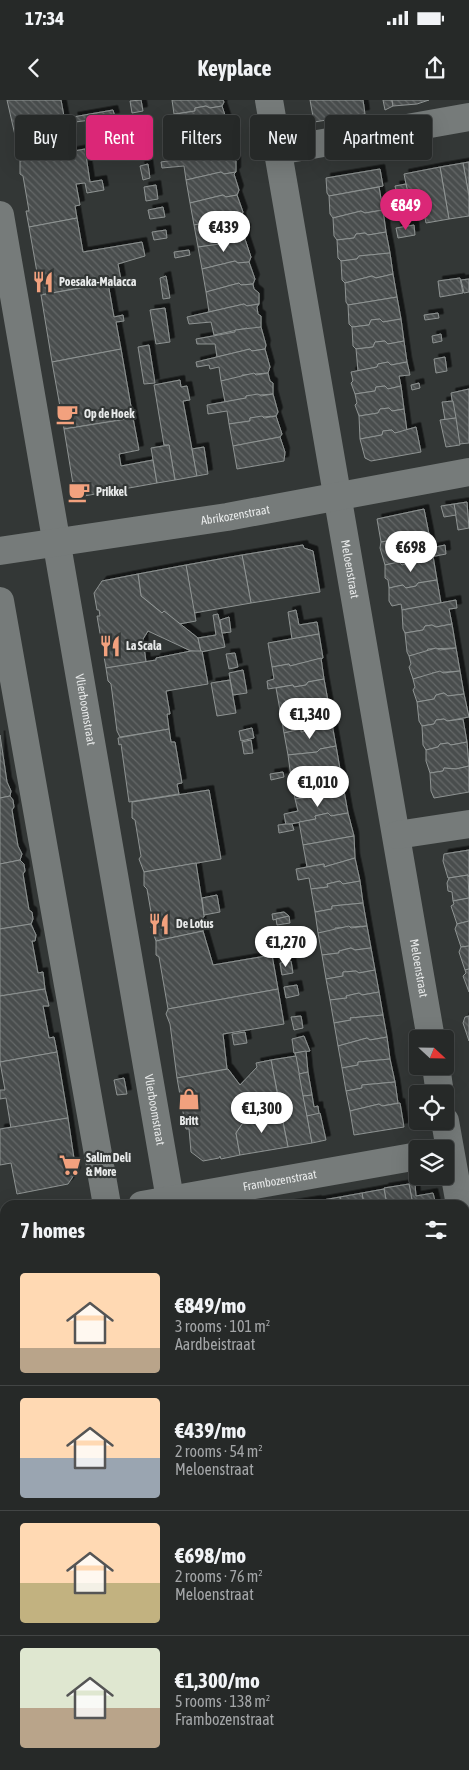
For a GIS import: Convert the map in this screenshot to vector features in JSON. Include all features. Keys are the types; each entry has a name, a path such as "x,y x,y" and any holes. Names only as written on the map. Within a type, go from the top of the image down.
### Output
{"street":[{"name":"Meloenstraat","path":"269,100 272,115"},
{"path":"315,144 469,117"},
{"name":"Meloenstraat","path":"280,160 429,1030"},
{"name":"Vlierboomstraat","path":"0,215 171,1200"},
{"name":"Abrikozenstraat","path":"0,551 227,516 469,472"},
{"path":"0,601 107,1200"},
{"path":"397,836 469,824"},
{"path":"448,1130 455,1149 460,1200"},
{"name":"Frambozenstraat","path":"182,1200 409,1158"}],"building":[{"path":"7,100 61,100 64,115 15,115 15,135"},
{"path":"141,100 143,111 132,113 130,101"},
{"path":"172,100 223,100 224,102 222,106 210,108 206,106 195,108 195,111 174,114"},
{"path":"310,100 363,100 365,114 325,115 325,120 315,122 315,115 313,115"},
{"path":"383,100 392,100 393,106 385,110"},
{"path":"392,100 429,100 417,104 393,106"},
{"path":"222,106 225,115 170,115 195,111 195,108"},
{"path":"113,110 114,115 86,115 86,121 76,122 76,116"},
{"path":"85,149 90,182 102,180 104,190 87,193 85,183 76,184 80,205 75,206 77,218 29,227 26,211 29,211 23,176 20,174 20,161 76,160 76,151"},
{"path":"173,160 235,160 236,172 224,174 221,172 186,180 184,166 162,168 161,162"},
{"path":"469,162 469,196 463,163"},
{"path":"463,163 469,196 469,216 449,219 440,167"},
{"path":"148,164 150,178 143,180 140,166"},
{"path":"440,167 449,219 426,223 421,198 409,199 404,174"},
{"path":"380,169 383,186 329,196 327,193 326,178"},
{"path":"221,172 224,174 236,172 234,174 239,190 237,195 226,197 223,195 190,203 186,180"},
{"path":"406,184 408,193 397,195 395,186"},
{"path":"156,185 158,199 146,201 144,187"},
{"path":"379,187 383,210 365,213 361,211 333,218 330,214 329,196"},
{"path":"223,195 226,197 237,195 243,212 241,217 215,218 216,221 194,225 190,203"},
{"path":"410,204 411,213 397,215 396,206"},
{"path":"163,207 165,217 150,219 148,210"},
{"path":"383,210 386,232 368,235 365,233 356,234 354,238 337,240 334,236 333,218 361,211 365,213"},
{"path":"227,216 229,218 241,217 243,226 246,228 245,239 219,241 220,244 198,247 194,225 216,221 215,218"},
{"path":"77,218 83,252 142,242 145,256 118,264 121,280 41,295 29,227"},
{"path":"414,225 415,235 398,238 396,228"},
{"path":"166,230 167,238 154,240 152,232"},
{"path":"386,232 390,253 359,256 357,259 341,261 338,258 337,240 354,238 356,234 365,233 368,235"},
{"path":"231,239 234,241 245,239 251,257 249,262 238,263 235,261 202,269 198,247 220,244 219,241"},
{"path":"189,250 190,255 175,258 174,252"},
{"path":"390,253 393,274 376,278 372,276 345,283 342,280 341,261 357,259 359,256"},
{"path":"235,261 238,263 249,262 255,279 253,284 241,285 239,283 206,292 202,269"},
{"path":"393,274 397,297 348,305 346,302 345,283 372,276 376,278"},
{"path":"166,276 170,298 163,299 160,278"},
{"path":"460,278 463,293 440,297 438,281"},
{"path":"469,279 469,292 464,293 461,280"},
{"path":"108,283 114,317 123,315 124,321 116,322 121,349 52,362 41,295"},
{"path":"239,283 241,285 253,284 254,289 259,293 259,304 247,306 244,304 209,312 206,292"},
{"path":"397,297 401,319 383,322 380,319 371,320 369,325 352,327 349,324 348,305"},
{"path":"244,304 247,306 259,304 257,307 258,314 261,316 261,327 214,335 211,322 189,324 187,317"},
{"path":"165,308 170,342 156,344 150,310"},
{"path":"438,313 439,318 425,320 424,315"},
{"path":"380,319 383,322 401,319 404,341 388,344 385,341 375,342 373,347 356,349 353,346 352,327 369,325 371,320"},
{"path":"261,327 266,345 265,349 252,351 250,349 217,357 215,344 197,344 196,339 235,332 235,330"},
{"path":"441,334 442,341 433,343 432,336"},
{"path":"385,341 388,344 404,341 407,362 391,365 388,362 378,364 377,367 358,371 356,349 373,347 375,342"},
{"path":"149,345 155,383 144,384 138,347"},
{"path":"121,349 133,418 64,429 52,362"},
{"path":"250,349 252,351 265,349 270,367 268,373 242,375 242,377 221,381 219,367 210,369 209,365 197,367 196,362"},
{"path":"445,357 447,371 436,373 434,359"},
{"path":"388,362 391,365 407,362 410,375 399,376 401,386 388,389 385,386 376,387 375,391 355,394 351,383 353,381 351,372 377,367 378,364"},
{"path":"254,373 256,375 268,373 270,381 273,383 273,394 246,396 246,398 225,402 221,381"},
{"path":"180,380 181,387 187,386 190,400 183,401 197,476 175,480 169,445 164,445 154,385"},
{"path":"419,383 420,388 412,390 411,385"},
{"path":"385,386 388,389 401,386 404,409 392,411 389,408 380,409 378,413 359,416 355,405 357,403 355,394 375,391 376,387"},
{"path":"469,389 469,443 459,444 451,393"},
{"path":"258,394 261,396 273,394 278,412 276,416 250,418 250,421 229,424 227,411 208,414 207,405"},
{"path":"453,401 456,418 445,420 442,402"},
{"path":"389,408 392,411 404,409 407,431 395,433 392,430 383,431 382,435 360,439 359,416 378,413 380,409"},
{"path":"262,416 264,418 276,416 282,434 280,437 233,446 229,424 250,421 250,418"},
{"path":"133,418 139,450 119,454 121,466 153,460 157,483 84,496 74,490 64,429"},
{"path":"456,418 460,445 446,447 440,420"},
{"path":"416,427 421,452 371,461 365,458 360,439 382,435 383,431 392,430 395,433"},
{"path":"280,437 285,452 284,461 237,469 233,446"},
{"path":"169,445 175,480 157,483 151,448"},
{"path":"204,447 208,474 197,476 192,449"},
{"path":"467,502 469,528 458,530 454,504"},
{"path":"454,504 456,515 444,517 441,506"},
{"path":"424,509 429,534 381,542 377,519"},
{"path":"429,534 431,548 445,545 446,554 414,560 412,563 402,565 399,562 385,565 380,548 381,542"},
{"path":"303,545 304,548 313,551 320,592 251,603 242,555"},
{"path":"242,555 251,603 194,613 186,565"},
{"path":"433,556 437,580 418,583 416,586 406,588 403,585 389,588 388,580 385,578 385,565 399,562 402,565"},
{"path":"186,565 196,621 179,624 164,611 162,613 141,596 138,574"},
{"path":"138,574 141,596 162,613 164,611 198,638 201,652 191,651 148,631 143,639 146,662 106,668 97,616 100,616 94,593 102,581"},
{"path":"437,580 441,603 402,610 401,604 392,606 389,601 389,588 403,585 406,588 416,586 418,583"},
{"path":"456,600 457,608 449,609 452,624 436,627 432,625 425,626 423,630 405,633 402,610"},
{"path":"296,610 299,625 317,622 319,634 292,639 288,612"},
{"path":"218,614 225,647 201,652 198,638 216,635 213,615"},
{"path":"229,617 231,632 222,633 220,620"},
{"path":"452,624 456,648 428,649 426,652 409,656 405,633 423,630 425,626 432,625 436,627"},
{"path":"319,634 323,658 290,666 289,664 272,667 268,643"},
{"path":"436,648 440,650 456,648 460,671 432,673 430,676 413,679 409,667 411,664 409,656"},
{"path":"191,651 202,651 208,684 166,691 170,714 167,714 169,729 120,737 117,731 111,684 108,681 106,668 156,660 156,658"},
{"path":"235,653 238,667 229,669 226,654"},
{"path":"321,658 324,679 308,682 306,685 268,689 267,681 274,679 272,667 289,664 290,666"},
{"path":"243,670 247,693 233,695 229,673"},
{"path":"440,671 443,673 460,671 464,694 448,696 444,693 436,695 434,699 417,702 413,690 415,687 413,679"},
{"path":"324,679 328,701 312,704 309,707 297,709 297,706 280,710 276,688 306,685 308,682"},
{"path":"230,680 236,713 217,716 211,683"},
{"path":"444,693 448,696 464,694 469,717 447,721 444,719 436,720 434,724 422,726 419,721 417,702 434,699 436,695"},
{"path":"328,701 332,724 316,727 314,730 301,732 301,729 284,733 280,710 297,706 297,709 309,707 312,704"},
{"path":"444,719 447,721 463,719 467,742 451,745 448,743 440,744 438,747 426,750 423,745 422,726 434,724 436,720"},
{"path":"332,724 336,746 320,749 317,752 288,755 284,733 301,729 301,732 314,730 316,727"},
{"path":"252,728 254,738 241,741 239,731"},
{"path":"169,729 171,742 175,742 182,783 177,784 179,794 129,802 121,744 119,745 118,738"},
{"path":"0,735 7,782 11,791 10,796 0,798"},
{"path":"251,740 253,753 244,754 242,742"},
{"path":"467,742 469,766 456,769 444,768 443,771 430,773 426,761 426,750 438,747 440,744 448,743 451,745"},
{"path":"336,746 340,769 324,772 322,775 309,777 308,774 291,777 288,755 317,752 320,749"},
{"path":"469,766 469,792 434,798 431,791 430,773 443,771 444,768 456,769"},
{"path":"340,769 344,791 313,799 312,797 295,799 291,777 308,774 309,777 322,775 324,772"},
{"path":"283,772 284,777 271,780 270,774"},
{"path":"209,790 221,859 144,872 139,859 141,856 135,820 132,818 132,802"},
{"path":"344,791 348,813 331,816 328,813 315,816 316,819 286,825 284,814 298,811 295,799 312,797 313,799"},
{"path":"10,796 13,800 14,807 12,810 18,846 22,854 20,860 0,864 0,798"},
{"path":"328,813 331,816 348,813 354,836 303,845 299,822 316,819 315,816"},
{"path":"292,824 294,830 279,833 278,825"},
{"path":"354,836 355,858 324,867 324,864 307,867 303,845"},
{"path":"469,850 469,877 468,875 448,878 443,861 444,854"},
{"path":"355,858 360,881 343,884 340,881 327,884 328,887 311,889 309,878 298,880 296,869 324,864 324,867"},
{"path":"20,860 24,864 25,871 23,874 29,910 32,912 33,919 31,924 0,929 0,864"},
{"path":"196,863 204,915 201,918 203,931 156,941 151,927 153,924 147,889 144,886 144,872"},
{"path":"468,875 469,898 453,901 452,892 448,891 447,883 449,878"},
{"path":"340,881 343,884 360,881 363,903 332,906 332,909 315,912 311,889 328,887 327,884"},
{"path":"217,895 220,912 204,915 202,898"},
{"path":"469,898 469,921 457,924 451,906 454,904 453,901"},
{"path":"363,903 367,926 335,928 335,931 318,933 315,912 332,909 332,906"},
{"path":"284,912 289,916 273,920 272,914"},
{"path":"289,916 290,923 277,925 276,919"},
{"path":"469,921 469,946 461,947 455,929 457,924"},
{"path":"31,924 36,935 35,941 32,941 38,973 43,972 45,989 0,996 0,929"},
{"path":"349,926 351,928 367,926 371,948 355,950 351,948 339,951 339,953 322,955 318,933"},
{"path":"203,931 213,965 272,955 278,989 168,1009 159,957 156,955 156,941"},
{"path":"469,946 469,969 465,970 459,952 461,947"},
{"path":"351,948 355,950 371,948 375,970 359,973 356,971 343,972 343,976 326,979 322,955 339,953 339,951"},
{"path":"291,961 293,973 282,975 280,963"},
{"path":"469,969 469,992 463,976 466,973 465,970"},
{"path":"375,970 379,992 362,995 359,993 346,996 347,998 330,1000 326,979 343,976 343,972 356,971 359,973"},
{"path":"297,985 299,995 286,998 284,987"},
{"path":"45,989 49,1006 43,1006 49,1038 54,1037 57,1052 0,1062 0,996"},
{"path":"278,989 284,1024 223,1034 227,1069 177,1078 170,1024 166,1014 168,1009"},
{"path":"379,992 383,1015 350,1018 351,1020 334,1023 330,1000 347,998 346,996 359,993 362,995"},
{"path":"383,1015 387,1037 370,1040 367,1038 338,1046 334,1023 351,1020 350,1018"},
{"path":"301,1016 303,1028 294,1030 291,1017"},
{"path":"469,1016 469,1041 463,1023 465,1017"},
{"path":"245,1032 247,1043 234,1045 232,1034"},
{"path":"304,1036 310,1051 294,1053 292,1039"},
{"path":"387,1037 390,1059 358,1062 358,1065 342,1068 338,1046 367,1038 370,1040"},
{"path":"306,1051 308,1072 299,1074 295,1053"},
{"path":"57,1052 68,1118 11,1128 6,1098 0,1099 0,1090 5,1090 0,1062"},
{"path":"296,1056 312,1143 288,1147 271,1060"},
{"path":"390,1059 395,1082 362,1085 362,1088 346,1091 342,1068 358,1065 358,1062"},
{"path":"271,1060 281,1113 260,1117 249,1114 236,1133 240,1155 221,1159 220,1156 219,1158 203,1161 191,1152 189,1129 186,1129 177,1078 228,1069 240,1085 257,1067 256,1063"},
{"path":"308,1072 312,1095 303,1096 299,1074"},
{"path":"124,1078 127,1094 117,1095 114,1080"},
{"path":"395,1082 398,1103 382,1106 379,1104 350,1111 346,1091 362,1088 362,1085"},
{"path":"312,1095 314,1107 318,1106 319,1114 307,1116 303,1096"},
{"path":"400,1103 404,1127 354,1135 350,1111 379,1104 382,1106"},
{"path":"281,1113 288,1147 240,1155 236,1133 249,1114 260,1117"},
{"path":"320,1113 326,1140 312,1143 307,1116"},
{"path":"68,1118 76,1172 68,1184 17,1194 11,1163 0,1165 0,1129"},
{"path":"409,1184 412,1200 386,1200 384,1188"},
{"path":"409,1185 415,1185 416,1196 433,1193 435,1200 412,1200"},
{"path":"384,1189 386,1200 363,1200 362,1193"},
{"path":"362,1193 363,1200 340,1200 340,1197"},
{"path":"340,1197 340,1200 323,1200"}],"place":[{"name":"Poesaka-Malacca","path":"43,282"},
{"name":"Op de Hoek","path":"67,414"},
{"name":"Prikkel","path":"79,492"},
{"name":"La Scala","path":"110,646"},
{"name":"De Lotus","path":"159,924"},
{"name":"Britt","path":"189,1099"},
{"name":"Salim Deli & More","path":"70,1165"}]}
